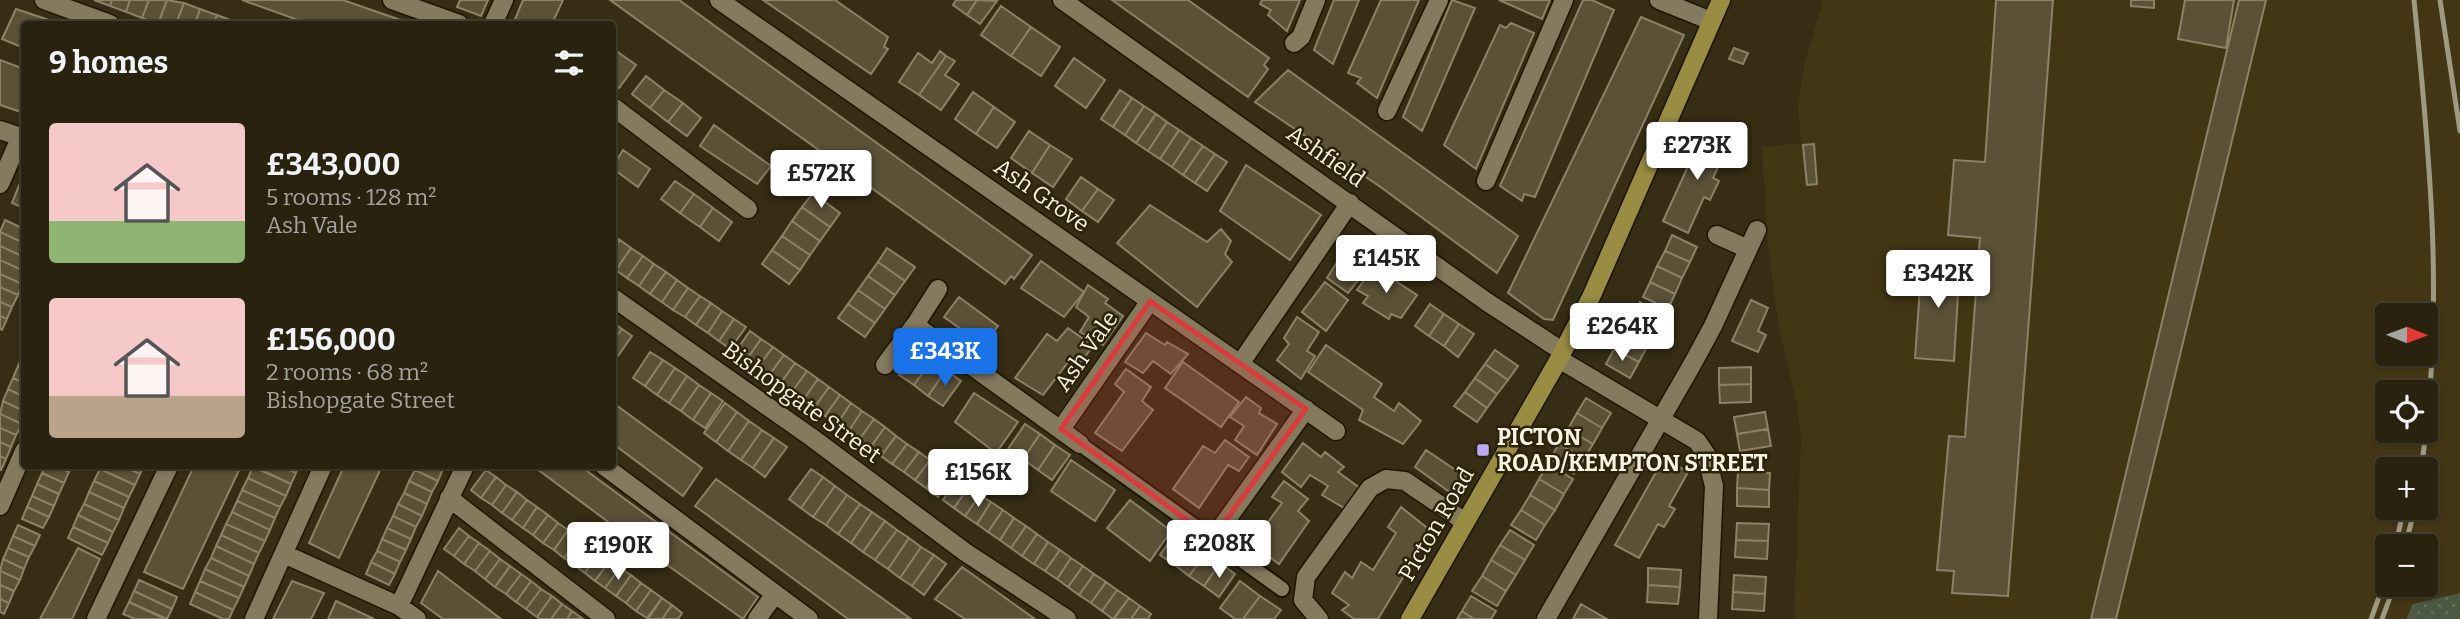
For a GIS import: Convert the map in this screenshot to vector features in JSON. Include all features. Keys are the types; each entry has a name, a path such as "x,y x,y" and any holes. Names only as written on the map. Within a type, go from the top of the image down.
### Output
{"main road":[{"name":"Picton Road","path":"1410,619 1561,355 1592,295 1721,0"}],"street":[{"path":"44,0 102,21"},
{"path":"391,0 450,21"},
{"path":"494,21 504,0"},
{"name":"Ash Grove","path":"719,0 1336,431"},
{"name":"Ashfield","path":"1062,0 1561,355 1697,441 1712,468 1714,486 1708,619"},
{"path":"1294,43 1301,37 1316,0"},
{"path":"1387,111 1439,0"},
{"path":"1486,181 1564,0"},
{"path":"1659,0 1711,21"},
{"path":"616,109 748,209"},
{"path":"0,130 21,136"},
{"path":"0,184 21,141"},
{"path":"1240,365 1350,204"},
{"path":"1546,619 1713,326 1757,230"},
{"path":"1717,235 1748,249"},
{"path":"886,365 938,289"},
{"name":"Bishopgate Street","path":"616,300 801,430 965,552 1067,619"},
{"name":"Ash Vale","path":"1061,429 1150,301"},
{"name":"Ash Vale","path":"915,325 1080,444"},
{"path":"1213,539 1306,410"},
{"path":"1080,444 1282,590"},
{"path":"0,506 21,458"},
{"path":"96,619 168,469"},
{"path":"254,619 322,469"},
{"path":"399,606 464,469"},
{"path":"608,469 809,619"},
{"path":"1319,619 1303,600 1306,577 1370,488 1387,479 1405,481 1465,522"},
{"path":"450,498 606,619"},
{"path":"284,554 399,606 417,619"},
{"path":"757,619 775,594"}],"highlighted area":[{"path":"1150,301 1306,409 1213,539 1061,429"}],"shaded area":[{"path":"1823,0 2460,0 2460,593 2413,604 2406,619 1794,619 1801,440 1797,405 1779,327 1768,248 1762,147 1801,143 1798,107 1804,66"}],"green space":[{"path":"2460,593 2460,619 2406,619 2413,604"}],"building":[{"path":"94,0 112,0 110,6"},
{"path":"112,0 130,0 126,12 110,6"},
{"path":"130,0 149,0 142,18 126,12"},
{"path":"149,0 167,0 159,21 142,18"},
{"path":"167,0 184,3 177,21 159,21"},
{"path":"242,0 343,0 403,21 301,21"},
{"path":"460,0 488,0 481,16 457,7"},
{"path":"523,0 563,0 553,21 514,21"},
{"path":"610,0 679,0 1032,255 1014,279 1011,276 1005,284"},
{"path":"763,0 835,0 888,37 884,47 888,49 871,74"},
{"path":"956,0 977,0 967,15 953,5"},
{"path":"977,0 997,1 980,24 967,15"},
{"path":"1112,0 1188,0 1269,58 1264,65 1268,69 1248,97"},
{"path":"1262,0 1300,0 1287,31 1268,15 1271,10 1260,4"},
{"path":"1334,0 1359,0 1333,64 1314,50"},
{"path":"1381,0 1419,0 1377,98 1357,83 1361,78 1348,73"},
{"path":"1452,0 1475,8 1422,131 1403,117"},
{"path":"1499,0 1550,0 1542,19"},
{"path":"1583,0 1592,0 1614,10 1535,197 1524,194 1522,201 1500,186"},
{"path":"1996,0 2053,0 2008,596 1952,593 1954,571 1937,570 1949,436 1965,437 1980,238 1948,235 1954,160 1985,162"},
{"path":"2131,0 2154,0 2154,8 2131,6"},
{"path":"2185,0 2234,0 2226,48 2178,39"},
{"path":"2239,0 2266,0 2116,619 2091,619"},
{"path":"184,3 200,9 196,21 177,21"},
{"path":"1001,6 1031,27 1011,56 981,35"},
{"path":"16,9 52,21 21,21 21,47 2,39"},
{"path":"200,9 217,15 214,21 196,21"},
{"path":"217,15 233,21 214,21"},
{"path":"1641,17 1684,35 1553,320 1544,319 1508,293"},
{"path":"1511,23 1534,33 1476,169 1444,145 1500,25 1506,28"},
{"path":"1031,27 1060,47 1041,76 1011,56"},
{"path":"1734,48 1748,53 1743,64 1729,59"},
{"path":"616,51 636,65 619,88 616,86"},
{"path":"940,51 946,56 919,95 899,82 918,53 932,63"},
{"path":"946,56 955,61 945,75 959,84 941,110 919,95"},
{"path":"1074,58 1105,80 1086,108 1055,86"},
{"path":"0,60 21,68 21,112 0,105"},
{"path":"1288,70 1518,236 1497,273 1382,188 1255,102"},
{"path":"646,76 664,90 650,108 632,94"},
{"path":"664,90 683,103 668,122 650,108"},
{"path":"1120,90 1132,98 1113,127 1101,119"},
{"path":"973,92 994,107 976,134 955,119"},
{"path":"1132,98 1144,106 1125,135 1113,127"},
{"path":"683,103 701,118 687,136 668,122"},
{"path":"1144,106 1156,114 1136,143 1125,135"},
{"path":"994,107 1015,122 997,148 976,134"},
{"path":"1156,114 1167,122 1148,151 1136,143"},
{"path":"1167,122 1179,130 1160,159 1148,151"},
{"path":"714,125 771,166 757,184 700,146"},
{"path":"1179,130 1191,138 1172,167 1160,159"},
{"path":"1029,131 1050,145 1032,173 1011,158"},
{"path":"1704,131 1729,142 1713,178 1719,181 1710,200 1704,197 1688,233 1663,221"},
{"path":"1191,138 1203,146 1183,175 1172,167"},
{"path":"1814,144 1817,184 1807,185 1803,145"},
{"path":"1050,145 1072,159 1053,187 1032,173"},
{"path":"1203,146 1215,154 1195,183 1183,175"},
{"path":"623,150 650,169 638,187 616,171 616,161"},
{"path":"1215,154 1227,162 1207,191 1195,183"},
{"path":"1246,165 1321,215 1290,260 1220,211"},
{"path":"1081,177 1098,189 1082,211 1066,199"},
{"path":"21,180 21,207 12,203"},
{"path":"675,181 694,194 680,213 661,199"},
{"path":"1098,189 1114,200 1098,222 1082,211"},
{"path":"813,193 840,213 830,227 802,207"},
{"path":"694,194 713,208 700,227 680,213"},
{"path":"1150,205 1207,242 1221,229 1231,241 1225,254 1232,262 1197,307 1117,243"},
{"path":"802,207 830,227 820,241 792,221"},
{"path":"713,208 732,222 719,241 700,227"},
{"path":"5,220 21,228 21,242 0,232"},
{"path":"792,221 820,241 810,255 782,236"},
{"path":"0,232 21,242 21,256 0,246"},
{"path":"1672,235 1697,247 1690,262 1665,251"},
{"path":"782,236 810,255 800,270 772,250"},
{"path":"620,240 631,248 616,270 616,246"},
{"path":"0,246 21,256 21,270 0,260"},
{"path":"631,248 643,256 627,278 616,270"},
{"path":"887,248 915,267 905,281 878,262"},
{"path":"772,250 800,270 789,284 762,264"},
{"path":"1665,251 1690,262 1682,278 1657,266"},
{"path":"643,256 654,264 639,286 627,278"},
{"path":"1341,256 1364,273 1348,293 1327,278"},
{"path":"1922,259 1960,261 1954,361 1915,358"},
{"path":"0,260 21,270 21,284 0,274"},
{"path":"1041,261 1084,292 1064,317 1021,288"},
{"path":"878,262 905,281 895,295 868,276"},
{"path":"654,264 666,272 650,294 639,286"},
{"path":"1657,266 1682,278 1675,294 1650,282"},
{"path":"1374,267 1417,295 1401,318 1391,314 1389,319 1363,303 1368,296 1357,290"},
{"path":"666,272 677,280 662,302 650,294"},
{"path":"0,274 21,284 18,295 0,287"},
{"path":"868,276 895,295 885,309 858,290"},
{"path":"677,280 688,288 673,310 662,302"},
{"path":"1325,282 1348,300 1326,331 1302,312"},
{"path":"1650,282 1675,294 1668,309 1643,297"},
{"path":"1088,285 1108,299 1105,303 1123,316 1103,345 1080,332 1089,317 1076,307"},
{"path":"0,287 18,295 12,307 0,302"},
{"path":"688,288 700,296 685,317 673,310"},
{"path":"858,290 885,309 875,323 848,304"},
{"path":"700,296 711,303 696,325 685,317"},
{"path":"959,297 998,326 983,345 944,317"},
{"path":"1751,300 1768,308 1758,331 1766,335 1758,352 1732,341"},
{"path":"0,302 12,307 7,319 0,316"},
{"path":"1640,302 1664,316 1656,331 1631,318"},
{"path":"711,303 722,311 708,333 696,325"},
{"path":"848,304 875,323 865,337 838,318"},
{"path":"1430,304 1444,314 1429,336 1415,326"},
{"path":"722,311 734,319 719,341 708,333"},
{"path":"1444,314 1459,324 1444,346 1429,336"},
{"path":"0,316 7,319 2,330 0,329"},
{"path":"1297,317 1319,332 1307,351 1315,356 1301,379 1277,360 1289,344 1284,338"},
{"path":"1631,318 1656,331 1647,347 1623,333"},
{"path":"734,319 746,327 730,349 719,341"},
{"path":"1459,324 1474,334 1458,357 1444,346"},
{"path":"616,325 622,329 616,337"},
{"path":"1068,328 1093,346 1081,362 1072,357 1043,395 1015,378 1047,334 1057,341"},
{"path":"622,329 632,336 618,356 616,355 616,337"},
{"path":"750,331 761,339 747,359 736,351"},
{"path":"1146,333 1165,345 1167,342 1188,354 1171,374 1153,361 1143,373 1125,362"},
{"path":"1623,333 1647,347 1639,362 1614,349"},
{"path":"761,339 773,347 758,367 747,359"},
{"path":"1326,345 1382,384 1374,397 1394,411 1399,403 1421,421 1403,444 1359,420 1363,410 1308,372"},
{"path":"773,347 784,355 769,375 758,367"},
{"path":"1614,349 1639,362 1630,378 1606,364"},
{"path":"917,350 932,360 914,385 899,375"},
{"path":"1495,350 1518,366 1508,380 1485,364"},
{"path":"650,352 663,360 645,386 633,378"},
{"path":"784,355 795,363 780,384 769,375"},
{"path":"663,360 675,368 657,395 645,386"},
{"path":"932,360 946,370 928,396 914,385"},
{"path":"1183,362 1239,402 1221,427 1165,388"},
{"path":"795,363 807,371 792,392 780,384"},
{"path":"1485,364 1508,380 1497,394 1475,378"},
{"path":"18,366 21,368 21,382 13,378"},
{"path":"1751,367 1751,384 1719,385 1719,368"},
{"path":"675,368 687,376 669,403 657,395"},
{"path":"1126,369 1151,387 1142,401 1153,410 1122,451 1095,433 1124,392 1115,384"},
{"path":"946,370 961,381 943,406 928,396"},
{"path":"807,371 818,379 803,400 792,392"},
{"path":"687,376 699,385 681,411 669,403"},
{"path":"13,378 21,382 21,396 8,389"},
{"path":"1475,378 1497,394 1487,408 1465,392"},
{"path":"818,379 829,387 814,408 803,400"},
{"path":"1751,384 1751,402 1720,403 1719,385"},
{"path":"699,385 711,393 693,420 681,411"},
{"path":"829,387 840,395 825,416 814,408"},
{"path":"8,389 21,396 21,410 3,401"},
{"path":"1465,392 1487,408 1477,422 1454,406"},
{"path":"711,393 723,401 705,428 693,420"},
{"path":"974,393 1018,422 996,453 955,422"},
{"path":"840,395 851,403 837,424 825,416"},
{"path":"1246,397 1261,408 1259,413 1277,424 1257,455 1235,440 1244,426 1230,417"},
{"path":"1586,398 1611,413 1602,428 1577,413"},
{"path":"3,401 21,410 21,424 0,414"},
{"path":"725,403 737,412 716,442 704,433"},
{"path":"851,403 862,411 848,432 837,424"},
{"path":"616,405 702,468 683,496 616,446"},
{"path":"862,411 874,419 859,440 848,432"},
{"path":"737,412 749,421 728,451 716,442"},
{"path":"1765,412 1768,429 1737,434 1734,417"},
{"path":"1577,413 1602,428 1593,444 1568,429"},
{"path":"0,414 21,424 16,435 0,428"},
{"path":"874,419 885,427 870,448 859,440"},
{"path":"749,421 762,430 741,460 728,451"},
{"path":"1025,424 1040,434 1023,459 1008,449"},
{"path":"885,427 896,436 881,456 870,448"},
{"path":"0,428 16,435 11,447 0,442"},
{"path":"1568,429 1593,444 1584,459 1559,444"},
{"path":"1768,429 1771,446 1740,451 1737,434"},
{"path":"762,430 774,438 753,468 741,460"},
{"path":"1040,434 1055,445 1038,470 1023,459"},
{"path":"896,436 907,444 892,464 881,456"},
{"path":"774,438 787,447 765,477 753,468"},
{"path":"1225,440 1249,457 1239,471 1228,465 1199,508 1173,489 1203,446 1215,453"},
{"path":"0,442 11,447 6,459 0,456"},
{"path":"1303,443 1321,457 1325,452 1344,467 1338,472 1360,488 1344,508 1322,495 1328,486 1310,475 1301,487 1282,472"},
{"path":"907,444 919,452 904,472 892,464"},
{"path":"1559,444 1584,459 1574,474 1550,459"},
{"path":"1055,445 1070,455 1052,480 1038,470"},
{"path":"1426,450 1466,477 1455,496 1415,467"},
{"path":"919,452 930,460 915,480 904,472"},
{"path":"0,456 6,459 1,470 0,470"},
{"path":"1664,458 1688,472 1669,506 1675,509 1664,527 1658,524 1639,558 1615,545"},
{"path":"930,460 941,468 926,488 915,480"},
{"path":"1071,460 1115,490 1095,521 1051,491"},
{"path":"1548,464 1573,479 1564,494 1539,479"},
{"path":"941,468 952,476 938,497 926,488"},
{"path":"44,469 62,469 69,472 64,483 42,473"},
{"path":"100,469 129,469 140,474 135,485"},
{"path":"100,469 135,485 129,497 94,481"},
{"path":"129,469 142,469 140,474"},
{"path":"193,469 240,469 183,589 144,572"},
{"path":"252,469 257,469 291,484 286,496 248,478"},
{"path":"259,469 287,469 296,473 291,484"},
{"path":"343,469 381,469 339,558 309,543"},
{"path":"415,469 443,469 438,481"},
{"path":"537,469 584,469 758,597 743,619"},
{"path":"811,469 823,477 801,508 789,499"},
{"path":"415,470 438,481 432,492 409,481"},
{"path":"486,470 496,477 481,498 471,490"},
{"path":"1738,471 1770,473 1769,490 1737,488"},
{"path":"42,473 64,483 59,494 37,484"},
{"path":"496,477 506,485 492,505 481,498"},
{"path":"823,477 835,486 813,517 801,508"},
{"path":"248,478 286,496 280,507 242,490"},
{"path":"716,479 911,619 848,619 695,506"},
{"path":"957,479 969,487 954,508 943,500"},
{"path":"1539,479 1564,494 1555,510 1530,495"},
{"path":"94,481 129,497 124,508 89,492"},
{"path":"409,481 432,492 427,504 404,493"},
{"path":"1284,481 1308,499 1298,511 1309,521 1279,564 1252,544 1282,503 1272,497"},
{"path":"37,484 59,494 54,506 32,496"},
{"path":"506,485 517,492 502,513 492,505"},
{"path":"835,486 847,495 826,525 813,517"},
{"path":"969,487 980,495 965,516 954,508"},
{"path":"1737,488 1769,490 1769,507 1737,506"},
{"path":"242,490 280,507 275,518 237,501"},
{"path":"89,492 124,508 119,520 84,504"},
{"path":"517,492 527,500 512,520 502,513"},
{"path":"404,493 427,504 422,516 398,504"},
{"path":"847,495 860,504 838,534 826,525"},
{"path":"980,495 991,502 977,524 965,516"},
{"path":"1530,495 1555,510 1545,525 1521,510"},
{"path":"32,496 54,506 49,517 27,507"},
{"path":"527,500 537,507 523,528 512,520"},
{"path":"1130,500 1171,531 1150,561 1107,528"},
{"path":"237,501 275,518 270,530 232,512"},
{"path":"991,502 1003,510 988,532 977,524"},
{"path":"84,504 119,520 113,532 78,515"},
{"path":"398,504 422,516 416,527 393,516"},
{"path":"860,504 872,512 851,543 838,534"},
{"path":"27,507 49,517 43,528 22,519"},
{"path":"537,507 548,515 533,535 523,528"},
{"path":"1401,507 1431,531 1378,619 1354,619 1342,610 1349,605 1332,593 1345,572 1352,578 1361,562 1373,570 1396,533 1388,527"},
{"path":"1003,510 1014,518 1000,540 988,532"},
{"path":"1521,510 1545,525 1536,540 1511,525"},
{"path":"232,512 270,530 265,541 226,524"},
{"path":"872,512 885,521 863,552 851,543"},
{"path":"78,515 113,532 108,543 73,527"},
{"path":"548,515 558,523 543,543 533,535"},
{"path":"393,516 416,527 411,539 387,528"},
{"path":"1014,518 1026,526 1011,548 1000,540"},
{"path":"885,521 897,530 875,560 863,552"},
{"path":"558,523 568,530 554,550 543,543"},
{"path":"1737,523 1769,524 1768,541 1736,540"},
{"path":"226,524 265,541 259,553 221,535"},
{"path":"18,525 40,535 35,546 13,536"},
{"path":"1026,526 1037,534 1022,556 1011,548"},
{"path":"73,527 108,543 102,555 68,538"},
{"path":"387,528 411,539 406,550 382,539"},
{"path":"459,528 469,536 454,556 444,549"},
{"path":"568,530 579,538 564,558 554,550"},
{"path":"897,530 909,538 888,569 875,560"},
{"path":"1510,530 1534,545 1525,560 1500,545"},
{"path":"1176,532 1191,542 1175,565 1160,555"},
{"path":"1037,534 1048,542 1034,564 1022,556"},
{"path":"221,535 259,553 254,564 216,546"},
{"path":"13,536 35,546 29,557 8,548"},
{"path":"469,536 479,543 464,564 454,556"},
{"path":"579,538 589,545 574,565 564,558"},
{"path":"909,538 921,547 900,578 888,569"},
{"path":"382,539 406,550 400,562 377,551"},
{"path":"1736,540 1768,541 1767,559 1735,557"},
{"path":"1048,542 1060,550 1045,571 1034,564"},
{"path":"1191,542 1206,553 1189,576 1175,565"},
{"path":"479,543 490,551 475,571 464,564"},
{"path":"589,545 599,553 585,573 574,565"},
{"path":"1500,545 1525,560 1516,575 1491,560"},
{"path":"216,546 254,564 249,576 211,558"},
{"path":"921,547 934,555 912,586 900,578"},
{"path":"8,548 29,557 24,569 3,559"},
{"path":"78,548 100,559 72,619 40,619"},
{"path":"1060,550 1071,558 1057,579 1045,571"},
{"path":"377,551 400,562 395,574 371,562"},
{"path":"490,551 500,559 485,579 475,571"},
{"path":"599,553 610,560 595,581 585,573"},
{"path":"1206,553 1220,563 1204,586 1189,576"},
{"path":"934,555 946,564 924,595 912,586"},
{"path":"211,558 249,576 244,587 205,569"},
{"path":"1071,558 1083,566 1068,587 1057,579"},
{"path":"3,559 24,569 20,580 0,571"},
{"path":"500,559 510,566 495,587 485,579"},
{"path":"610,560 620,568 605,588 595,581"},
{"path":"1491,560 1516,575 1506,591 1482,576"},
{"path":"371,562 395,574 389,585 366,574"},
{"path":"1220,563 1235,574 1219,597 1204,586"},
{"path":"510,566 521,574 506,594 495,587"},
{"path":"1083,566 1094,574 1079,595 1068,587"},
{"path":"962,567 1035,619 965,619 935,599"},
{"path":"620,568 631,575 616,596 605,588"},
{"path":"1648,568 1681,570 1680,587 1648,585"},
{"path":"205,569 244,587 239,598 200,581"},
{"path":"0,571 20,580 14,591 0,585"},
{"path":"438,571 501,619 443,619 421,603"},
{"path":"521,574 531,581 516,602 506,594"},
{"path":"1094,574 1106,582 1091,603 1079,595"},
{"path":"631,575 641,583 626,603 616,596"},
{"path":"1734,575 1766,577 1765,594 1733,592"},
{"path":"1482,576 1506,591 1497,606 1472,591"},
{"path":"139,580 177,597 172,609 134,591"},
{"path":"200,581 239,598 233,610 195,592"},
{"path":"292,581 324,593 311,619 273,619"},
{"path":"531,581 541,589 526,609 516,602"},
{"path":"1240,581 1260,596 1243,619 1235,619 1220,608"},
{"path":"1106,582 1117,590 1102,611 1091,603"},
{"path":"641,583 651,590 636,611 626,603"},
{"path":"0,585 14,591 9,603 0,599"},
{"path":"1648,585 1680,587 1678,604 1647,602"},
{"path":"541,589 552,596 537,617 526,609"},
{"path":"651,590 662,598 647,618 636,611"},
{"path":"1117,590 1129,598 1113,619 1102,611"},
{"path":"134,591 172,609 167,619 129,602"},
{"path":"195,592 233,610 229,619 223,619 190,604"},
{"path":"1733,592 1765,594 1764,611 1732,609"},
{"path":"552,596 562,604 551,619 540,619 537,617"},
{"path":"1260,596 1281,610 1274,619 1243,619"},
{"path":"1471,596 1496,611 1491,619 1474,619 1462,611"},
{"path":"662,598 672,605 662,619 648,619"},
{"path":"1129,598 1140,606 1131,619 1114,619"},
{"path":"0,599 9,603 4,614 0,612"},
{"path":"336,601 374,619 328,619"},
{"path":"129,602 165,619 135,619 123,614"},
{"path":"562,604 572,611 567,619 551,619"},
{"path":"1581,604 1607,619 1573,619"},
{"path":"672,605 682,613 678,619 662,619"},
{"path":"1140,606 1151,614 1148,619 1131,619"},
{"path":"572,611 583,619 567,619"},
{"path":"1462,611 1474,619 1457,619"}],"railway":[{"path":"2414,0 2430,176 2434,293 2428,410 2422,457"},
{"path":"2440,0 2460,131"},
{"path":"2398,534 2401,520"},
{"path":"2408,534 2412,520"},
{"path":"2371,619 2379,597"},
{"path":"2382,619 2390,597"}],"place":[{"name":"PICTON ROAD/KEMPTON STREET","path":"1483,450"}]}
